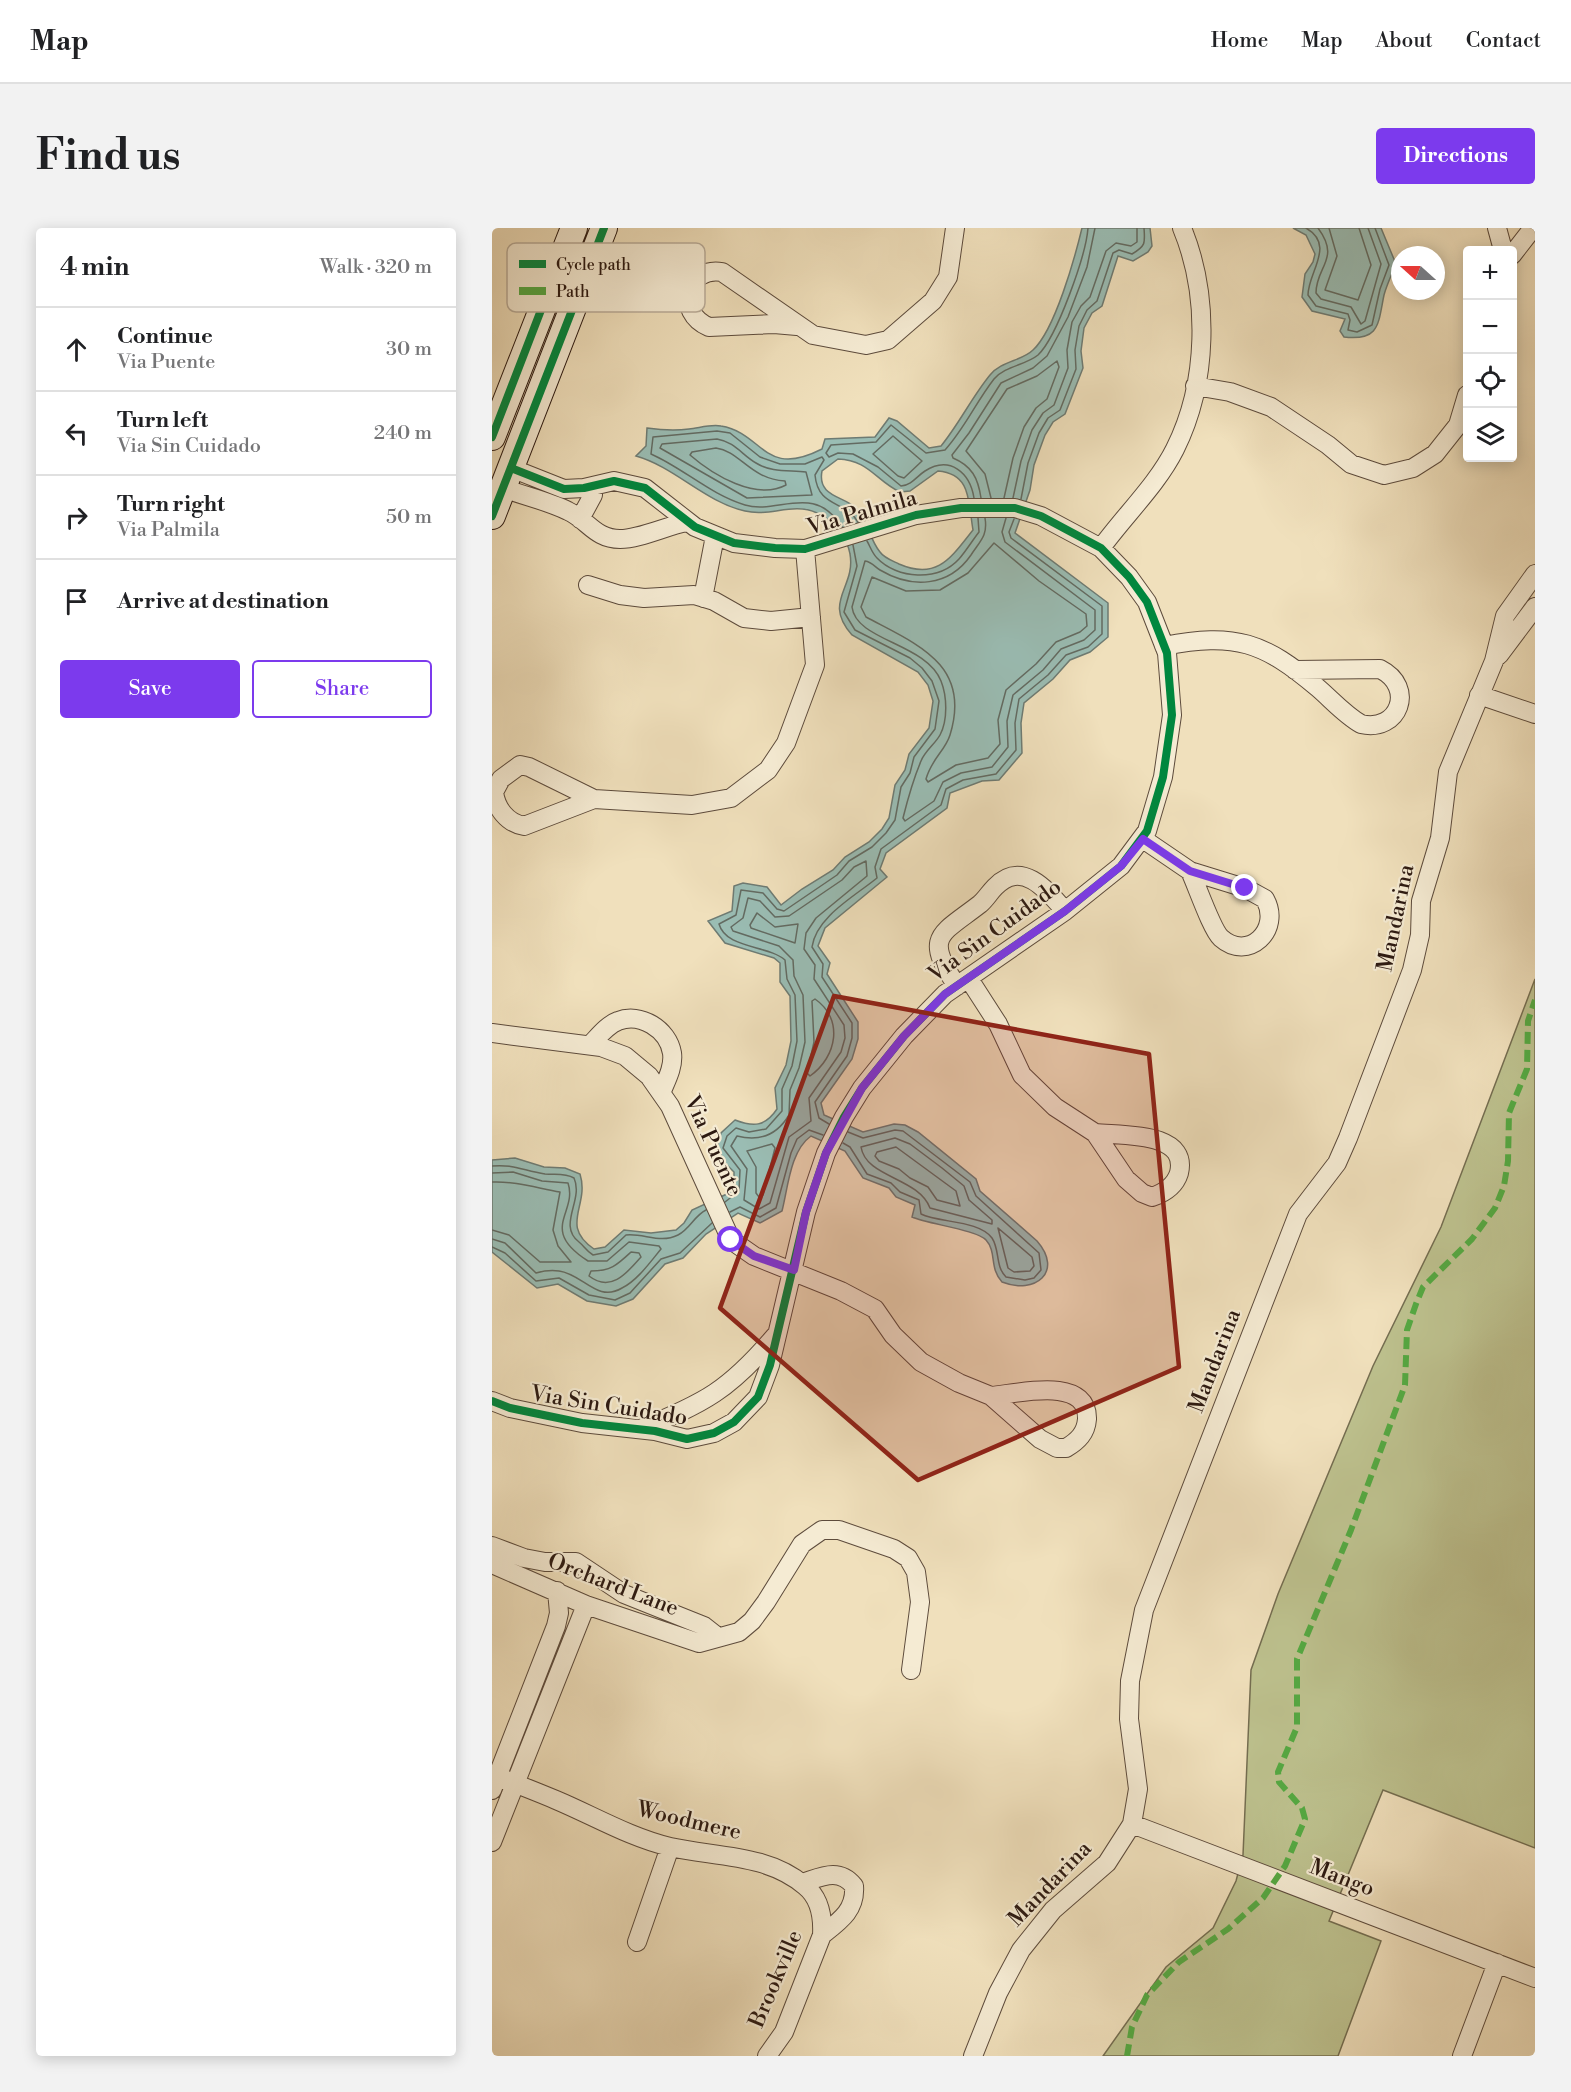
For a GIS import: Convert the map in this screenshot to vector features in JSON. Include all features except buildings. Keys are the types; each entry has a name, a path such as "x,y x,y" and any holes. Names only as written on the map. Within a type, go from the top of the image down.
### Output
{"main road":[{"path":"568,243 574,228"},
{"path":"598,243 604,228"},
{"path":"492,437 541,312"},
{"path":"492,516 499,475 568,312"}],"street":[{"path":"705,274 713,271 722,273 813,335 843,343 866,345 888,340 933,301 948,277 955,228"},
{"path":"1101,548 1174,451 1194,400 1201,303 1194,256 1182,228"},
{"path":"1497,228 1502,246"},
{"path":"1517,249 1533,228"},
{"path":"690,312 701,324 709,327 774,324 797,326"},
{"path":"1195,386 1230,392 1270,407 1328,445 1350,464 1384,475 1413,468 1435,454 1458,425 1463,408"},
{"name":"Via Palmila","path":"499,475 564,489 614,481 645,488 662,498 687,522 734,543 805,549 916,514 961,508 1015,508 1041,516 1101,548 1130,577 1147,602 1167,653 1172,715 1163,777 1143,839"},
{"path":"499,475 570,512 600,535 618,539 687,522"},
{"path":"580,519 594,495 593,486"},
{"path":"703,598 715,536"},
{"path":"594,800 529,766 520,765 501,779 494,792 499,809 516,824 524,826 594,800 692,805 731,798 768,770 786,743 815,665 805,549"},
{"name":"Mandarina","path":"973,2056 998,1993 1021,1950 1053,1910 1107,1863 1132,1824 1138,1789 1129,1719 1130,1681 1144,1610 1298,1215 1338,1163 1412,970 1420,935 1421,901 1440,838 1448,772 1494,661 1505,616 1535,574"},
{"path":"588,585 620,595 644,598 694,595 744,618 771,621 811,617"},
{"name":"Mandarina","path":"1494,661 1535,607"},
{"path":"1164,646 1195,640 1236,642 1257,646 1295,670 1361,724 1371,726 1381,724 1392,717 1400,704 1397,682 1390,674 1380,669 1295,670"},
{"path":"1479,695 1535,714"},
{"path":"1143,839 1190,871 1245,888 1265,898 1271,918 1268,930 1262,938 1242,946 1228,944 1218,936 1190,871"},
{"name":"Via Sin Cuidado","path":"492,1401 510,1408 582,1423 638,1429 687,1439 734,1422 758,1397 778,1332 806,1212 829,1147 862,1088 904,1036 945,994 1065,911 1121,866 1143,839"},
{"path":"1065,911 1036,880 1016,876 1001,882 984,901 943,931 939,940 941,959 998,1024 1022,1075 1055,1107 1095,1133 1126,1179 1143,1194 1152,1197 1162,1194 1176,1179 1180,1162 1176,1151 1170,1145 1160,1140 1095,1133"},
{"path":"590,1045 615,1022 627,1018 640,1019 654,1026 666,1038 672,1052 671,1070 661,1093"},
{"name":"Via Puente","path":"492,1033 590,1045 625,1056 649,1076 670,1106 700,1177 731,1240 754,1256 794,1270 875,1309 893,1335 921,1362 959,1383 991,1396 1040,1439 1057,1448 1066,1448 1074,1443 1086,1426 1087,1414 1082,1404 1067,1391 1054,1389 991,1396"},
{"name":"Via Sin Cuidado","path":"638,1429 706,1400 747,1369 778,1332"},
{"path":"706,1400 722,1428"},
{"name":"Orchard Lane","path":"492,1564 583,1604 699,1643 739,1632 752,1621 802,1544 822,1530 839,1530 894,1549 908,1558 916,1572 920,1602 911,1670"},
{"name":"Orchard Lane","path":"492,1546 524,1558 545,1562 576,1562 624,1594 704,1626 718,1637"},
{"path":"492,1842 593,1574"},
{"path":"494,1781 556,1626 559,1613 557,1591"},
{"name":"Woodmere","path":"494,1781 514,1784 557,1800 609,1826 670,1846 733,1855 789,1875 802,1883 818,1903 823,1927"},
{"name":"Mango","path":"1132,1824 1535,1978"},
{"path":"637,1942 670,1846"},
{"path":"802,1883 830,1874 841,1874 854,1886 855,1898 852,1907 823,1927"},
{"name":"Brookville","path":"767,2056 784,2032 823,1927"},
{"path":"1462,2056 1497,1963"}],"highlighted area":[{"path":"834,996 1149,1054 1179,1367 918,1480 720,1308"}],"green space":[{"path":"1535,979 1535,1848 1383,1790 1329,1921 1381,1941 1338,2056 1103,2056 1166,1967 1213,1928 1236,1881 1243,1855 1251,1670 1278,1594 1373,1366 1441,1227"}],"water":[{"path":"1082,228 1150,228 1152,246 1148,252 1133,261 1118,256 1102,306 1092,313 1084,328 1081,351 1083,368 1065,414 1053,422 1045,435 1015,533 1108,603 1108,637 1090,652 1070,660 1053,679 1024,703 1021,723 1022,753 999,780 982,781 950,793 947,808 886,853 880,869 887,877 825,928 818,946 830,963 827,974 858,1022 858,1039 852,1059 821,1103 824,1115 863,1132 894,1124 905,1125 918,1132 976,1179 980,1191 1037,1241 1045,1252 1048,1262 1046,1271 1035,1283 1014,1285 1002,1282 998,1277 989,1245 981,1236 912,1217 915,1205 896,1197 889,1188 863,1178 845,1151 811,1136 798,1151 794,1160 782,1211 760,1223 738,1213 706,1234 683,1258 665,1264 633,1299 616,1306 587,1301 558,1284 537,1288 492,1252 492,1160 515,1158 544,1167 565,1168 580,1174 582,1185 578,1232 594,1249 605,1247 624,1230 651,1233 676,1230 684,1223 692,1210 729,1193 734,1188 734,1172 725,1163 717,1147 721,1133 735,1120 747,1124 763,1122 777,1109 775,1088 786,1065 791,1041 790,996 780,982 780,963 774,958 725,943 708,921 732,911 734,886 743,883 767,887 781,905 833,870 845,857 869,842 889,818 895,785 905,770 909,754 929,728 933,701 928,685 918,672 852,635 844,623 840,613 840,603 849,576 850,554 846,542 833,525 817,513 808,510 745,511 730,507 703,493 664,468 636,456 646,446 647,428 678,430 721,426 735,430 775,457 787,459 802,457 822,449 825,439 875,437 889,418 897,421 929,448 941,446 990,375 1000,367 1028,354 1041,340 1049,327 1063,292","holes":["838,459 849,460 865,467 900,492 910,491 938,471 949,473 963,484 966,491 973,530 951,557 934,568 924,570 913,568 889,559 876,547 856,508 827,491 824,486 822,471"]},
{"path":"1293,228 1381,228 1391,252 1391,276 1378,322 1371,333 1356,338 1344,337 1340,331 1345,319 1312,311 1302,297 1305,274 1315,254 1306,235"}],"marked path":[{"path":"1127,2056 1132,2027 1147,1995 1179,1962 1228,1929 1263,1898 1285,1866 1305,1819 1302,1808 1279,1782 1278,1772 1297,1727 1297,1659 1351,1530 1405,1385 1407,1330 1423,1287 1472,1239 1495,1208 1504,1186 1508,1161 1509,1113 1527,1069 1528,1021 1535,1000"}],"cycle path":[{"path":"598,243 604,228"},
{"path":"492,437 540,312"},
{"path":"492,516 571,312"},
{"path":"492,1401 510,1408 582,1423 655,1431 687,1439 714,1433 734,1422 758,1397 770,1365 806,1212 826,1153 844,1117 862,1088 904,1036 945,994 1065,911 1121,866 1147,831 1163,777 1172,715 1167,653 1147,602 1129,577 1101,548 1041,516 1015,508 961,508 916,515 805,549 775,548 734,543 695,527 645,488 614,481 584,488 564,489 511,468"}],"route":[{"path":"731,1240 754,1256 794,1270 806,1212 826,1153 862,1088 904,1036 945,994 1065,911 1121,866 1143,839 1190,871 1212,880 1245,888"}]}
